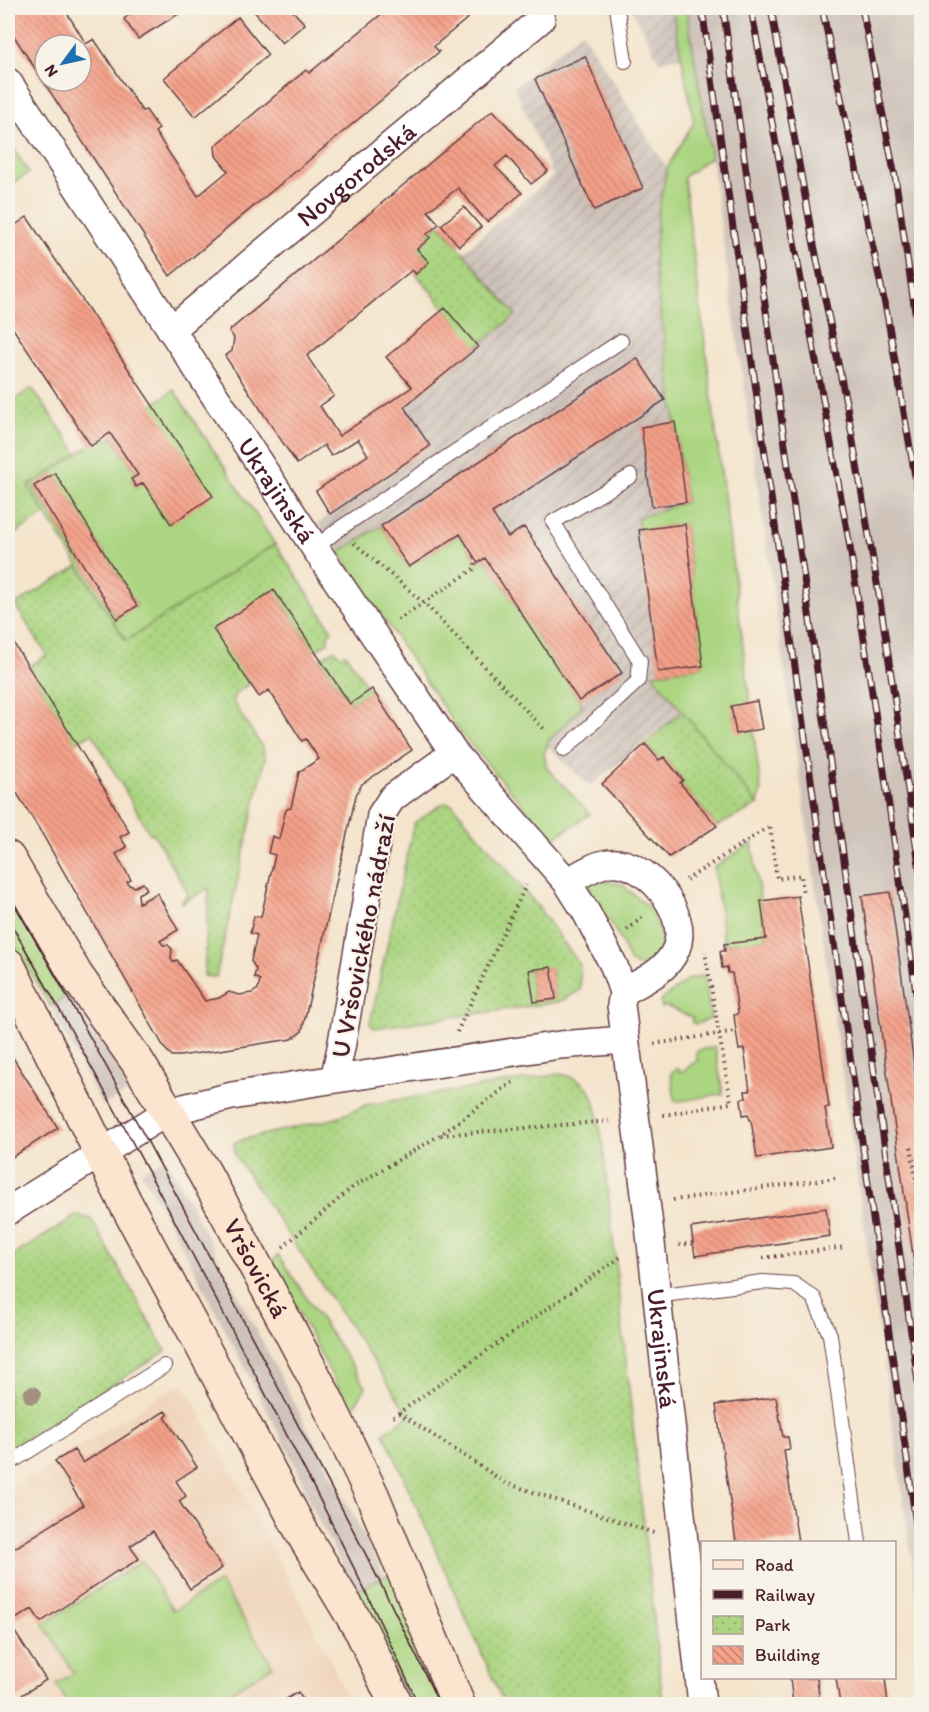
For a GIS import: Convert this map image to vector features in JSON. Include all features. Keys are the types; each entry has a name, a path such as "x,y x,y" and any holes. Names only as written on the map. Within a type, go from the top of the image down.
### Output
{"main road":[{"name":"Vršovická","path":"8,858 76,975 137,1061 204,1173 256,1267 326,1399 378,1508 458,1704"},
{"path":"8,965 125,1202 304,1536 362,1632 396,1704"}],"street":[{"name":"Novgorodská","path":"171,330 541,19"},
{"name":"Ukrajinská","path":"8,82 315,548 454,753 567,882 605,947 623,992 621,1005 702,1704"},
{"name":"U Vršovického nádraží","path":"334,1079 381,815 392,798 454,753"},
{"path":"567,882 601,865 610,863 635,867 675,890 680,931 678,946 669,961 659,970 623,992"},
{"name":"U Vršovického nádraží","path":"8,1211 167,1112 232,1096 334,1079 560,1045 626,1040"}],"lane":[{"path":"617,8 626,61"},
{"path":"315,548 339,529 621,341"},
{"path":"564,750 638,681 640,662 553,522 631,476"},
{"path":"656,1296 763,1282 794,1284 814,1298 830,1335 859,1541"},
{"path":"8,1464 164,1366"}],"path":[{"path":"349,538 424,603 545,730"},
{"path":"395,621 474,569 476,560"},
{"path":"605,947 675,890 770,826 777,879 801,875 803,895"},
{"path":"457,1033 526,885"},
{"path":"662,1115 731,1103 705,946"},
{"path":"653,1044 736,1031"},
{"path":"283,1247 353,1186 440,1135 519,1077"},
{"path":"440,1135 613,1120"},
{"path":"911,1147 921,1216"},
{"path":"669,1201 836,1178"},
{"path":"393,1417 622,1256"},
{"path":"399,1413 506,1483 658,1534"}],"shaded area":[{"path":"631,8 672,8 681,57 659,61"},
{"path":"686,8 921,8 921,1623 711,157"},
{"path":"582,32 667,168 658,213 712,669 682,711 590,786 355,566 318,524 430,447 404,407 515,315 463,252 553,176 514,87"},
{"path":"73,993 131,1090 102,1106 50,1006"},
{"path":"166,1158 384,1574 355,1591 310,1504 299,1472 162,1208 141,1172"},
{"path":"185,1385 327,1652 350,1704 8,1704 8,1492 172,1388"}],"green space":[{"path":"672,8 686,8 711,157 684,177 761,790 758,805 652,674 703,666 685,524 639,530 637,518 686,502 654,264 658,213 667,168 694,122"},
{"path":"8,140 29,173 8,186"},
{"path":"439,224 516,315 477,347 416,274 429,262 417,249 430,238 427,234"},
{"path":"32,388 78,454 28,486 46,514 8,538 8,404"},
{"path":"174,390 275,544 126,641 28,486 105,436 108,440 112,437 138,475 131,479 136,487 143,483 171,524 152,405","holes":["54,473 137,606 117,619 34,487"]},
{"path":"381,526 409,567 460,534 478,563 485,558 583,706 549,740 544,754 547,768 590,814 552,839 459,731 339,552"},
{"path":"275,544 332,630 328,635 328,642 315,651 274,591 214,629 250,683 235,694 233,702 263,748 265,758 216,977 204,976 209,888 180,904 188,893 153,833 150,834 92,733 75,743 28,667 47,655 15,605 78,566 126,641"},
{"path":"334,650 340,655 346,654 370,691 350,704 320,659"},
{"path":"682,711 758,805 717,826 680,783 683,780 664,757 659,760 645,744"},
{"path":"442,804 453,805 538,907 580,965 580,990 559,1002 374,1028 370,1024 414,823","holes":["551,967 556,999 534,1002 529,970"]},
{"path":"752,843 766,939 724,944 714,867"},
{"path":"8,879 73,993 50,1006 8,933"},
{"path":"597,880 621,884 652,910 662,939 659,954 644,966 637,966 630,962 618,935 590,890 589,883"},
{"path":"704,975 711,1019 696,1024 691,1022 693,1018 666,1006 662,1008 660,1001 689,979"},
{"path":"715,1047 723,1094 675,1102 671,1073 677,1068 681,1072 698,1060 695,1054 699,1050"},
{"path":"560,1074 582,1082 593,1096 602,1137 663,1704 504,1704 384,1433 409,1415 235,1155 234,1143 244,1139 337,1118 366,1105"},
{"path":"77,1215 91,1219 166,1351 8,1450 8,1259"},
{"path":"278,1255 366,1387 351,1412 272,1261"},
{"path":"142,1561 173,1611 220,1582 273,1666 211,1704 68,1704 56,1684 74,1673 43,1624"},
{"path":"393,1572 446,1704 409,1704 355,1591"}],"building":[{"path":"8,8 64,8 79,33 33,33 33,65 8,27"},
{"path":"127,8 188,8 138,39 124,19 132,13"},
{"path":"251,8 290,8 305,24 282,43"},
{"path":"389,8 480,8 434,46 439,52 170,276 51,93 93,93 93,40 142,111 146,110 159,129 155,132 198,196 228,171 216,156 215,146 306,70 309,73"},
{"path":"238,17 268,55 195,117 164,78"},
{"path":"585,56 643,188 594,210 535,79"},
{"path":"493,110 548,171 531,184 507,156 495,166 522,193 487,222 458,188 428,211 439,224 427,234 430,238 417,249 429,262 416,274 412,270 307,356 334,396 320,406 339,436 412,387 386,357 445,308 478,347 404,407 430,446 330,514 316,491 368,455 358,439 331,456 324,445 297,464 225,356 232,351 234,338 229,331"},
{"path":"464,207 481,227 459,246 441,225"},
{"path":"27,217 213,496 171,524 143,483 136,487 131,479 138,475 110,433 91,446 8,321 8,230"},
{"path":"637,358 665,400 492,513 508,537 524,527 622,673 579,701 485,558 478,563 460,534 409,567 381,526"},
{"path":"675,422 686,502 652,507 641,427"},
{"path":"55,473 137,606 117,619 34,486"},
{"path":"685,524 703,666 658,672 639,530"},
{"path":"274,590 350,704 372,689 412,750 362,784 356,795 302,1031 292,1039 172,1056 165,1049 41,832 8,779 8,634 129,832 120,837 127,847 116,854 131,880 127,882 135,887 143,883 147,889 138,894 139,903 157,893 178,930 160,941 172,949 173,962 177,960 205,1001 219,998 229,992 239,995 252,993 258,989 260,980 254,977 256,969 251,961 257,935 250,933 254,916 261,917 275,855 268,853 272,836 279,839 285,813 291,808 299,772 319,759 306,739 302,741 269,690 259,697 213,629"},
{"path":"757,701 762,729 736,734 731,706"},
{"path":"645,744 659,760 664,757 683,780 680,783 717,826 669,857 602,784"},
{"path":"890,892 921,1115 921,1312 862,896"},
{"path":"798,896 829,1107 825,1108 831,1147 757,1158 751,1120 748,1114 743,1115 741,1099 746,1098 745,1091 750,1091 744,1049 739,1050 736,1031 734,1015 738,1012 732,973 728,973 727,967 722,968 720,951 725,951 724,944 766,939 761,901"},
{"path":"551,967 556,999 534,1002 529,970"},
{"path":"8,1050 58,1128 8,1160"},
{"path":"826,1208 830,1236 695,1256 691,1228"},
{"path":"776,1397 783,1437 788,1437 790,1449 784,1450 798,1541 736,1541 716,1405"},
{"path":"165,1411 168,1415 165,1417 197,1467 176,1481 186,1496 179,1501 222,1568 190,1589 153,1531 130,1546 139,1559 117,1571 41,1622 32,1609 9,1623 46,1680 14,1700 8,1691 8,1535 15,1548 83,1505 55,1461 74,1450 83,1463"},
{"path":"790,1679 817,1679 820,1704 793,1704"},
{"path":"836,1679 885,1679 888,1704 840,1704"},
{"path":"298,1692 306,1704 278,1704"}],"tram line":[{"path":"8,893 113,1078 214,1265 362,1547 439,1704"},
{"path":"8,919 122,1123 256,1376 351,1563 418,1704"}],"railway":[{"path":"702,8 922,1566"},
{"path":"723,8 922,1410"},
{"path":"751,8 849,541 922,1033"},
{"path":"771,8 811,230 848,412 881,607 922,885"},
{"path":"822,8 887,314 922,517"},
{"path":"862,8 896,182 922,359"}]}
